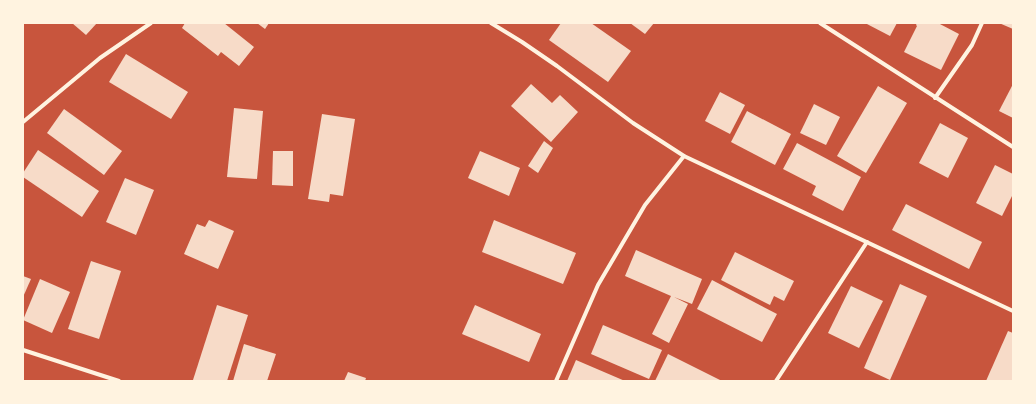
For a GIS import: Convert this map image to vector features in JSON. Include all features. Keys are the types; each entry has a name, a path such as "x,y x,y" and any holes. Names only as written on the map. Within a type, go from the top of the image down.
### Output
{"street":[{"path":"23,122 100,58 151,23"},
{"path":"491,23 557,66 633,123 684,156 1013,311"},
{"path":"820,23 1013,147"},
{"path":"935,98 972,45 982,23"},
{"path":"556,381 598,285 645,205 684,156"},
{"path":"776,381 867,242"},
{"path":"23,350 119,381"}],"building":[{"path":"72,23 97,23 86,35"},
{"path":"185,23 224,23 254,47 239,66 221,52 218,56 182,28"},
{"path":"257,23 269,23 265,29"},
{"path":"561,23 591,23 631,51 608,82 549,40"},
{"path":"630,23 654,23 645,34"},
{"path":"865,23 897,23 890,36"},
{"path":"917,23 938,23 959,34 941,70 904,52 917,26"},
{"path":"999,23 1013,23 1013,29"},
{"path":"126,54 188,92 171,119 109,82"},
{"path":"531,84 552,103 560,95 578,112 551,142 511,106"},
{"path":"1013,84 1013,118 999,111"},
{"path":"878,86 907,103 866,173 837,156"},
{"path":"720,92 745,105 730,134 705,121"},
{"path":"814,104 840,117 826,145 800,133"},
{"path":"234,108 263,111 257,179 227,177"},
{"path":"64,109 122,151 104,175 47,133"},
{"path":"747,111 791,134 775,165 731,142"},
{"path":"322,114 355,119 343,196 330,194 329,202 308,199"},
{"path":"940,123 968,138 948,178 919,163"},
{"path":"544,141 553,148 538,173 528,166"},
{"path":"797,143 861,177 843,211 812,195 816,186 783,169"},
{"path":"38,150 99,191 82,217 23,177 23,173"},
{"path":"273,151 293,151 293,186 272,185"},
{"path":"480,151 520,168 509,196 468,178"},
{"path":"995,165 1013,174 1013,194 1002,216 976,203"},
{"path":"125,178 154,190 136,235 106,222"},
{"path":"906,204 982,242 969,269 892,230"},
{"path":"209,220 234,231 218,269 184,254 197,224 205,227"},
{"path":"494,220 576,253 563,284 482,252"},
{"path":"636,250 702,279 692,304 674,297 688,304 669,343 652,334 671,296 625,276"},
{"path":"735,252 794,281 784,301 774,296 770,305 721,280"},
{"path":"91,261 121,271 99,339 68,329"},
{"path":"23,276 31,279 23,297"},
{"path":"40,279 70,292 52,333 23,320"},
{"path":"712,280 777,314 762,342 697,309"},
{"path":"900,284 927,296 890,380 864,368"},
{"path":"851,286 883,301 859,348 828,333"},
{"path":"217,305 248,315 227,381 193,380"},
{"path":"475,305 541,334 529,362 462,334"},
{"path":"603,325 662,350 649,379 591,354"},
{"path":"1008,331 1013,333 1013,381 986,381"},
{"path":"244,344 276,354 267,381 233,381"},
{"path":"668,354 722,381 655,381"},
{"path":"576,360 625,381 567,381"},
{"path":"348,372 366,378 365,381 344,381"}]}
